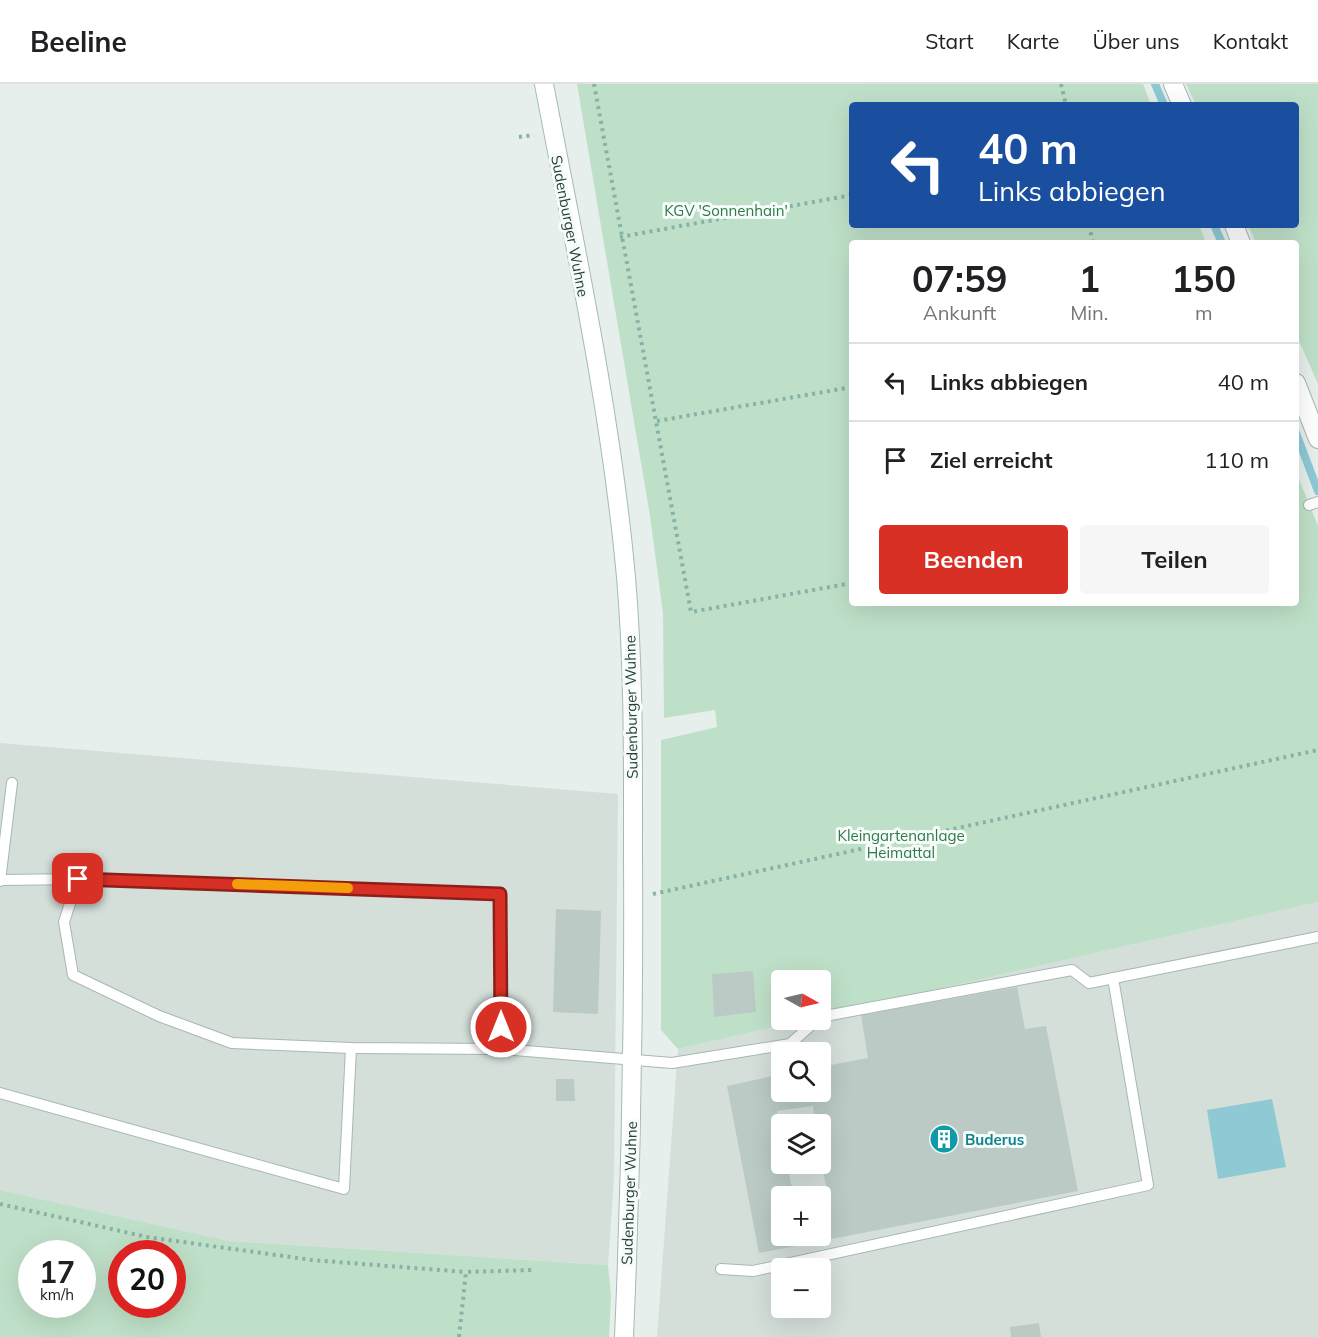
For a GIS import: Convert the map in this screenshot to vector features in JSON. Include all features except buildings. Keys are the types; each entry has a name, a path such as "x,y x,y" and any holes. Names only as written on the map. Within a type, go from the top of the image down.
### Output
{"main road":[{"name":"Sudenburger Wuhne","path":"544,84 605,416 626,579 633,730 633,1059 624,1337"},
{"path":"1173,84 1181,102"},
{"path":"1299,391 1318,439"}],"lane":[{"path":"12,783 0,881 78,879 500,894 501,1049"},
{"path":"78,879 64,922 73,975 159,1016 232,1043 351,1048 501,1049 672,1063 790,1044 806,1030"},
{"path":"831,1017 1072,970 1089,982 1318,937"},
{"path":"721,1269 753,1271 1148,1185 1113,978"},
{"path":"0,1093 344,1189 351,1048"}],"path":[{"path":"594,84 620,237 657,421 691,612 849,584"},
{"path":"1061,84 1065,102"},
{"path":"620,237 849,196"},
{"path":"657,421 849,388"},
{"path":"661,892 1318,750"},
{"path":"0,1204 147,1237 312,1260 466,1272 532,1270"},
{"path":"459,1337 466,1272"}],"shaded area":[{"path":"0,743 618,794 614,1177 608,1265 229,1241 0,1190"},
{"path":"1318,902 1318,1337 657,1337 678,1049 771,1028 771,1030 831,1030 831,1014"}],"green space":[{"path":"577,84 1143,84 1150,102 849,102 849,228 1200,228 1205,240 849,240 849,606 1299,606 1299,479 1318,526 1318,902 831,1014 831,970 771,970 771,1028 678,1049 661,1030 661,740 717,727 715,710 664,718 663,613 650,516"},
{"path":"1186,84 1318,84 1318,384 1299,341 1299,240 1255,240 1249,228 1299,228 1299,102 1195,102"},
{"path":"0,1190 229,1241 608,1265 611,1295 609,1337 0,1337"}],"water":[{"path":"1272,1099 1286,1167 1218,1179 1207,1110"}],"waterway":[{"path":"1155,84 1163,102"},
{"path":"1215,228 1221,240"},
{"path":"1299,441 1318,491"}],"slow traffic":[{"path":"237,884 348,888"}],"place":[{"name":"Buderus","path":"944,1139"}],"route":[{"path":"78,879 500,894 501,1027"}],"park label":[{"name":"KGV 'Sonnenhain'","path":"726,210"},
{"name":"Kleingartenanlage Heimattal","path":"901,844"}]}
